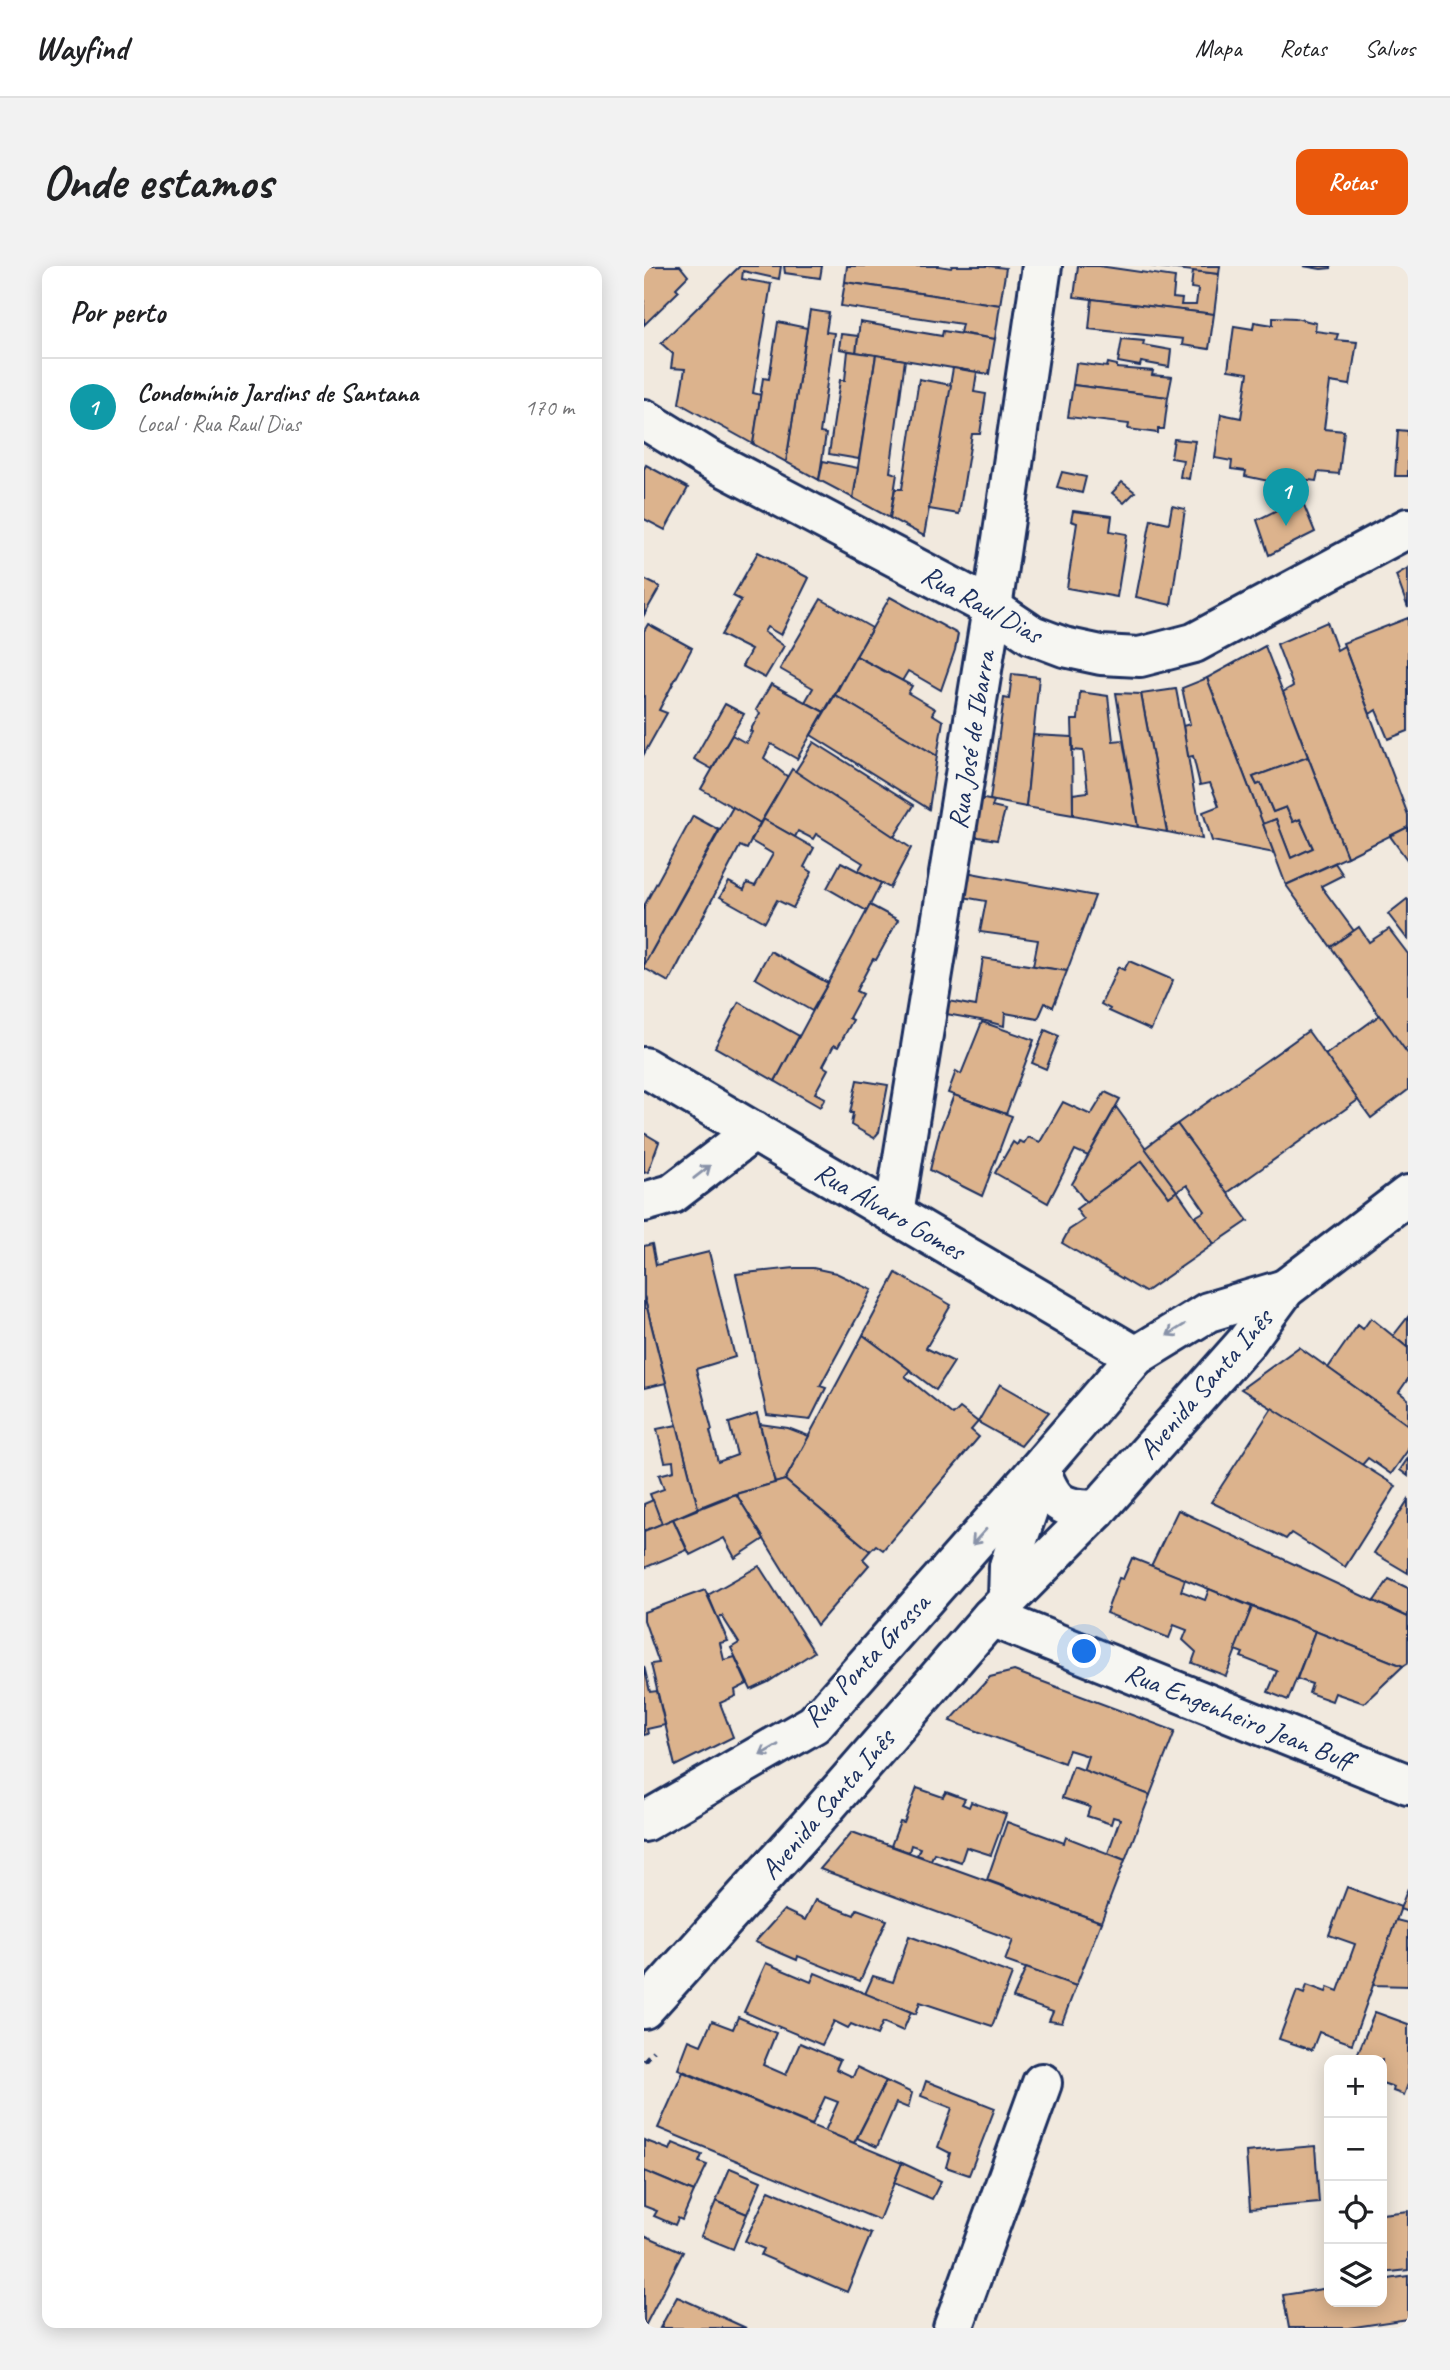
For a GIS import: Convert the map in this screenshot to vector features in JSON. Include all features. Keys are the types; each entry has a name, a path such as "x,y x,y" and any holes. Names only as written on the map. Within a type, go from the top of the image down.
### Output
{"street":[{"name":"Rua José de Ibarra","path":"894,1214 992,608 1042,266"},
{"name":"Rua Raul Dias","path":"644,419 707,458 992,608 1032,635 1064,647 1101,655 1140,657 1194,643 1408,528"},
{"name":"Rua Álvaro Gomes","path":"644,1068 1136,1356"},
{"path":"644,1202 672,1194 754,1131"},
{"name":"Avenida Santa Inês","path":"644,2009 1000,1608 1097,1510 1247,1340 1285,1289 1408,1195"},
{"name":"Avenida Santa Inês","path":"1032,1477 1136,1356 1208,1312 1285,1289"},
{"path":"1208,1312 1228,1333 1232,1357"},
{"path":"1032,1477 1060,1504 1077,1509 1097,1510"},
{"path":"1000,1608 1009,1566 1028,1510 1032,1477"},
{"name":"Rua Ponta Grossa","path":"644,1822 814,1724 1032,1477"},
{"name":"Rua Engenheiro Jean Buff","path":"1000,1608 1408,1784"},
{"path":"953,2328 1042,2083"}],"building":[{"path":"644,266 680,266 688,276 676,288 679,291 644,325"},
{"path":"740,266 781,266 779,279 743,271 742,279 771,284 753,393 761,395 753,444 679,403 685,369 671,368 673,354 661,343"},
{"path":"784,266 822,266 820,278 785,273"},
{"path":"847,266 1006,268 1000,305 845,282"},
{"path":"1078,266 1099,266 1175,277 1173,298 1182,299 1181,305 1196,305 1198,289 1191,288 1193,271 1219,274 1214,314 1074,297"},
{"path":"1150,266 1220,266 1219,274"},
{"path":"1303,266 1331,266 1331,268 1321,269"},
{"path":"845,282 1000,305 995,339 960,333 962,324 841,306"},
{"path":"1092,299 1214,314 1209,349 1182,345 1183,339 1089,329"},
{"path":"810,310 829,313 826,332 834,333 820,433 826,434 819,480 786,462"},
{"path":"1273,317 1316,323 1315,331 1338,334 1336,340 1357,342 1350,385 1330,382 1324,429 1344,431 1339,474 1318,472 1316,481 1292,478 1291,484 1282,484 1245,476 1246,471 1231,469 1232,461 1215,458 1221,414 1241,418 1248,373 1228,370 1234,326 1253,329 1254,322 1273,325"},
{"path":"778,322 807,328 786,462 753,444 763,378 769,379"},
{"path":"860,322 942,336 943,331 995,339 989,374 856,352"},
{"path":"841,334 858,336 856,352 839,349"},
{"path":"1122,339 1144,341 1143,345 1171,350 1169,367 1141,362 1140,366 1118,362"},
{"path":"848,351 876,355 859,459 829,454 840,380 845,380"},
{"path":"876,355 905,360 890,472 897,474 890,518 853,498"},
{"path":"1076,363 1107,367 1108,363 1117,365 1117,368 1153,371 1152,375 1172,377 1168,397 1073,385"},
{"path":"953,368 977,372 974,392 986,394 980,434 972,434 959,514 929,509"},
{"path":"919,379 951,385 924,536 890,518 895,489 902,489"},
{"path":"1073,385 1168,397 1164,429 1158,429 1158,433 1128,429 1129,424 1068,417"},
{"path":"1398,430 1408,431 1408,476 1395,476"},
{"path":"1174,439 1195,441 1189,479 1180,477 1183,460 1171,458"},
{"path":"823,461 858,468 853,498 819,480"},
{"path":"646,465 688,488 665,530 644,519"},
{"path":"1062,472 1086,477 1082,493 1057,487"},
{"path":"1122,482 1135,492 1124,503 1112,493"},
{"path":"1301,498 1315,532 1269,555 1257,520"},
{"path":"1172,506 1185,509 1171,605 1136,597 1151,519 1169,523"},
{"path":"1073,511 1112,516 1110,531 1127,534 1117,597 1067,588 1077,523 1071,521"},
{"path":"758,552 809,578 781,635 767,627 764,632 784,646 765,678 742,666 751,650 721,635 741,600 733,596"},
{"path":"1408,568 1408,608 1396,575"},
{"path":"644,579 660,587 644,615"},
{"path":"890,597 958,634 941,690 908,671 902,681 856,656"},
{"path":"821,599 872,628 824,712 805,702 813,688 780,669"},
{"path":"1408,618 1408,731 1388,739 1376,710 1370,714 1343,643"},
{"path":"1327,622 1337,650 1344,646 1408,815 1408,827 1347,857 1283,692 1293,686 1277,644"},
{"path":"648,624 692,648 659,710 667,713 644,754 644,631"},
{"path":"1265,646 1308,757 1253,777 1257,785 1261,783 1273,812 1286,807 1293,822 1300,819 1313,848 1291,858 1276,819 1263,824 1207,678"},
{"path":"856,656 912,686 908,693 935,709 932,714 943,721 937,756 835,695"},
{"path":"1012,674 1039,677 1026,807 990,800 1004,698 1009,699"},
{"path":"1207,678 1274,853 1212,841 1203,812 1219,806 1210,783 1200,785 1193,756 1188,757 1183,726 1190,724 1182,688"},
{"path":"771,684 824,712 797,759 771,744 764,758 788,777 760,823 701,789 732,735 746,743 760,713 756,710"},
{"path":"1176,689 1202,839 1167,832 1141,694"},
{"path":"1080,692 1108,696 1113,741 1123,740 1138,827 1073,815 1073,794 1088,792 1083,751 1073,750 1072,720 1078,720"},
{"path":"1116,693 1141,694 1167,832 1138,827"},
{"path":"835,695 937,756 929,809 811,735"},
{"path":"725,704 744,714 712,769 694,759"},
{"path":"1033,735 1072,737 1073,815 1026,807"},
{"path":"814,742 914,805 894,837 795,772"},
{"path":"1308,757 1347,857 1286,885 1263,824 1276,819 1291,858 1313,848 1300,819 1293,822 1286,807 1273,812 1261,783 1257,785 1253,777"},
{"path":"792,769 911,848 890,888 858,871 863,863 816,834 813,839 798,831 795,837 763,819"},
{"path":"979,798 994,801 992,807 1005,810 997,840 972,836"},
{"path":"733,807 760,823 747,849 740,846 669,982 644,968 644,965"},
{"path":"693,816 719,830 644,965 644,906"},
{"path":"763,819 814,848 804,867 812,872 793,908 777,900 765,922 720,897 729,882 744,890 747,883 755,886 773,854 751,841"},
{"path":"1408,827 1408,861 1390,836"},
{"path":"841,862 881,883 867,911 827,888"},
{"path":"1335,863 1343,875 1321,886 1354,931 1331,947 1286,885"},
{"path":"966,872 1095,896 1067,971 1033,966 1038,940 980,932 986,901 963,897"},
{"path":"1408,900 1408,940 1388,914"},
{"path":"870,905 898,920 856,991 862,994 849,1018 853,1020 838,1047 834,1045 823,1066 828,1069 815,1093 825,1098 820,1107 775,1081"},
{"path":"1359,927 1369,942 1389,929 1408,954 1408,1047 1404,1050 1331,947"},
{"path":"770,951 828,983 812,1011 755,978"},
{"path":"983,958 1067,971 1053,1007 1045,1003 1038,1019 1005,1013 1004,1026 946,1014 948,1001 976,1006"},
{"path":"1129,961 1173,980 1151,1030 1109,1011 1110,1009 1101,1004 1118,967 1124,970"},
{"path":"739,1002 799,1036 775,1081 715,1047"},
{"path":"1380,1015 1408,1054 1408,1090 1371,1118 1325,1055"},
{"path":"982,1022 1034,1040 1006,1114 948,1093 956,1071 961,1074"},
{"path":"1045,1030 1059,1036 1046,1069 1032,1063"},
{"path":"1308,1031 1358,1100 1227,1193 1177,1124"},
{"path":"857,1080 888,1085 879,1132 874,1138 851,1125 853,1113 850,1113"},
{"path":"1105,1092 1120,1099 1088,1156 1075,1150 1048,1203 995,1173 1013,1142 1017,1145 1019,1141 1024,1143 1028,1137 1040,1142 1063,1102 1091,1115"},
{"path":"954,1095 1012,1116 982,1196 930,1170 939,1133"},
{"path":"1116,1107 1177,1191 1169,1197 1142,1161 1086,1202 1072,1184"},
{"path":"1177,1124 1248,1221 1214,1244 1195,1217 1205,1211 1187,1185 1177,1191 1145,1148"},
{"path":"644,1133 659,1142 648,1172 644,1173"},
{"path":"1142,1161 1169,1197 1177,1191 1214,1244 1145,1292 1062,1243 1069,1230 1084,1220 1076,1209"},
{"path":"652,1244 656,1265 709,1252 735,1357 696,1369 718,1462 737,1455 729,1423 757,1414 775,1483 728,1496 698,1508 644,1296 644,1246"},
{"path":"813,1268 836,1273 872,1290 820,1386 826,1388 810,1420 767,1415 736,1274"},
{"path":"896,1273 951,1305 926,1348 954,1362 936,1390 863,1335"},
{"path":"644,1296 666,1383 644,1388"},
{"path":"1408,1317 1408,1348 1393,1336"},
{"path":"1371,1318 1408,1348 1408,1379 1399,1392 1408,1399 1408,1425 1328,1368 1358,1325 1363,1329"},
{"path":"863,1335 910,1370 905,1376 953,1415 960,1408 978,1422 971,1430 979,1437 883,1550 876,1545 870,1551 785,1480"},
{"path":"1299,1347 1408,1425 1408,1450 1391,1474 1368,1458 1362,1465 1241,1389"},
{"path":"1000,1384 1049,1412 1021,1446 978,1422"},
{"path":"1272,1408 1396,1486 1345,1567 1291,1533 1286,1539 1211,1502"},
{"path":"760,1424 788,1428 809,1436 785,1480 775,1483"},
{"path":"677,1425 698,1508 662,1524 650,1494 664,1489 659,1475 674,1471 673,1461 665,1462 657,1429"},
{"path":"1408,1458 1408,1476 1400,1470"},
{"path":"785,1480 870,1551 863,1559 869,1565 817,1625 736,1494"},
{"path":"736,1494 764,1539 735,1558 724,1538 690,1555 673,1519"},
{"path":"653,1500 662,1524 644,1531 644,1504"},
{"path":"1408,1500 1408,1573 1374,1553"},
{"path":"1178,1510 1408,1617 1408,1663 1403,1666 1151,1566"},
{"path":"673,1519 687,1550 644,1568 644,1531"},
{"path":"1132,1558 1185,1579 1181,1591 1205,1600 1209,1589 1252,1607 1226,1676 1192,1663 1196,1652 1183,1640 1187,1630 1174,1625 1169,1638 1106,1613 1119,1578 1123,1579"},
{"path":"759,1566 814,1652 751,1690 731,1648 739,1643 722,1616 718,1619 708,1595"},
{"path":"1389,1579 1408,1588 1408,1617 1374,1601"},
{"path":"705,1590 728,1641 720,1643 724,1660 735,1657 747,1684 735,1690 736,1696 720,1703 733,1737 675,1766 651,1664 659,1663 644,1620 644,1612"},
{"path":"1252,1607 1315,1631 1288,1700 1268,1692 1277,1671 1241,1657 1243,1653 1235,1650"},
{"path":"1315,1631 1403,1666 1364,1703 1335,1693 1332,1701 1309,1693 1312,1684 1297,1679"},
{"path":"644,1666 650,1692 657,1691 665,1725 647,1729 648,1734 644,1735"},
{"path":"1014,1671 1175,1731 1150,1795 1083,1771 1088,1756 1069,1750 1064,1763 950,1721 990,1677"},
{"path":"1073,1766 1150,1795 1125,1860 1108,1853 1120,1819 1113,1817 1111,1824 1087,1816 1090,1807 1062,1798"},
{"path":"917,1788 943,1797 946,1792 965,1799 962,1804 969,1807 971,1802 1006,1814 991,1855 966,1847 961,1862 934,1853 931,1860 917,1855 920,1848 911,1845 909,1852 891,1846 900,1822 904,1823"},
{"path":"1007,1822 1064,1843 1066,1837 1125,1860 1101,1922 987,1880"},
{"path":"852,1832 1101,1922 1076,1986 1005,1961 1013,1940 820,1869"},
{"path":"1347,1887 1401,1907 1352,2044 1319,2032 1312,2050 1279,2039 1297,1991 1304,1994 1307,1985 1326,1992 1328,1987 1338,1991 1355,1944 1329,1935"},
{"path":"1408,1888 1408,1912 1400,1909"},
{"path":"815,1900 854,1915 857,1909 887,1920 860,1981 798,1956 797,1960 755,1942 784,1910 805,1920"},
{"path":"1396,1920 1408,1923 1408,1986 1373,1985"},
{"path":"909,1936 1012,1974 992,2026 920,2002 916,2014 865,1994 873,1976 893,1982"},
{"path":"766,1963 811,1982 815,1973 911,2012 903,2031 883,2022 877,2035 851,2024 848,2028 834,2021 822,2045 744,2012"},
{"path":"1026,1968 1076,1986 1062,2023 1049,2021 1053,2012 1013,1998"},
{"path":"1375,2012 1408,2024 1408,2084 1404,2095 1393,2091 1394,2087 1387,2085 1387,2055 1357,2055"},
{"path":"738,2017 776,2033 763,2065 786,2075 800,2043 840,2060 836,2069 853,2077 857,2067 886,2081 854,2143 825,2131 838,2102 825,2097 812,2125 678,2069 689,2040 701,2045 712,2021 733,2029"},
{"path":"683,2072 902,2163 879,2220 658,2128"},
{"path":"886,2081 912,2093 908,2108 896,2103 877,2147 857,2138"},
{"path":"926,2081 995,2108 969,2175 946,2167 950,2153 938,2147 952,2108 921,2096"},
{"path":"644,2140 670,2150 673,2143 702,2155 699,2162 707,2165 694,2192 644,2171"},
{"path":"1315,2146 1319,2203 1250,2209 1246,2152"},
{"path":"902,2163 941,2181 932,2199 894,2183"},
{"path":"730,2168 761,2181 747,2214 716,2201"},
{"path":"644,2171 694,2192 682,2220 678,2218 675,2225 654,2216 657,2211 644,2206"},
{"path":"769,2190 871,2234 847,2292 761,2255 764,2249 745,2241"},
{"path":"716,2201 747,2214 733,2249 701,2236"},
{"path":"1408,2211 1408,2270 1387,2272 1387,2213"},
{"path":"644,2235 683,2252 644,2328"},
{"path":"1408,2276 1408,2319 1348,2328 1289,2328 1283,2295 1324,2289 1324,2307 1387,2307 1387,2279"},
{"path":"677,2297 680,2298 746,2328 660,2328"}],"place":[{"name":"Condomínio Jardins de Santana","path":"1286,526"}]}
